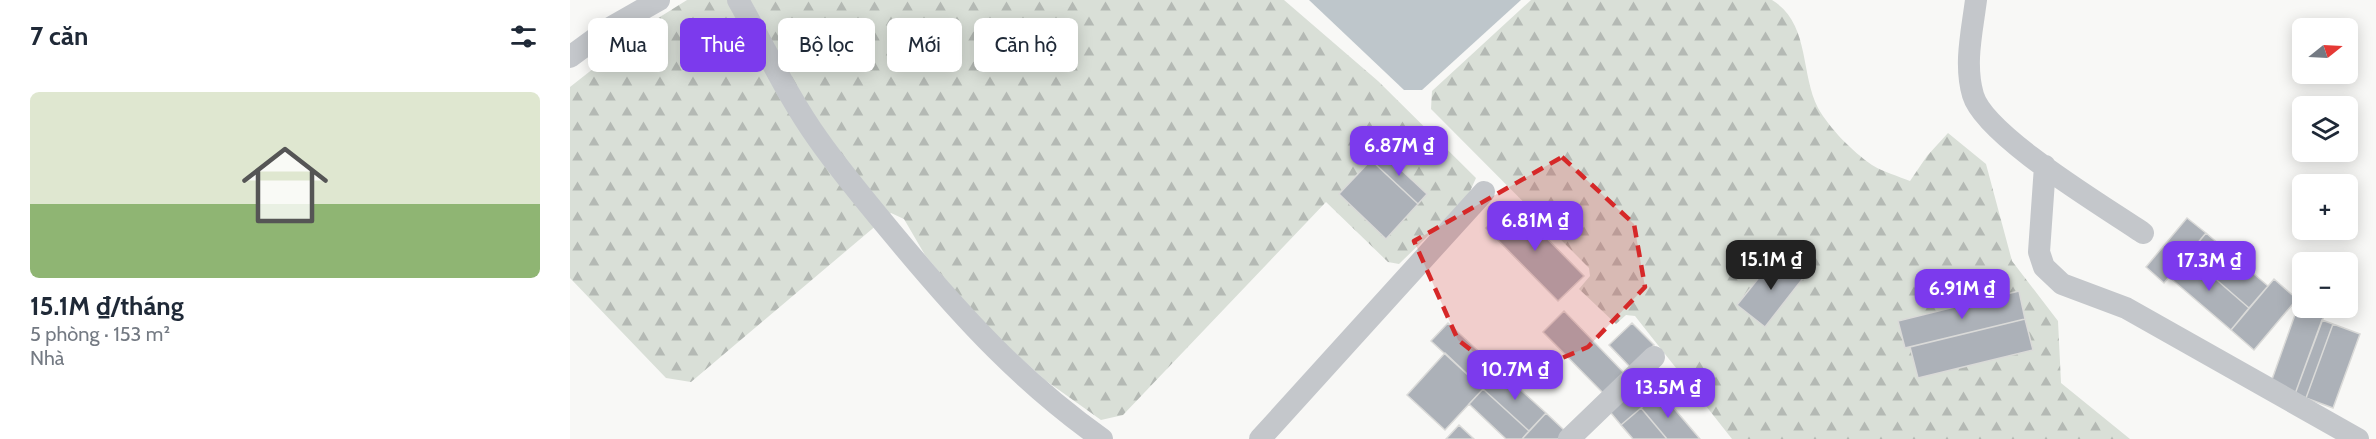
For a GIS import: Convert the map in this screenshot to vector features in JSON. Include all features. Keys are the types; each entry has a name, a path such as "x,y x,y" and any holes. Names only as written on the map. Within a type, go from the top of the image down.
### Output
{"street":[{"path":"570,57 608,29 659,0"},
{"path":"738,0 817,138 950,302 1014,369 1062,411 1102,439"},
{"path":"1976,0 1968,61 1974,98 1981,110 2005,135 2045,166 2143,233"},
{"path":"2045,166 2039,252 2044,267 2062,284 2126,308 2358,439"},
{"path":"1260,439 1484,192"},
{"path":"1569,439 1654,357"}],"highlighted area":[{"path":"1562,157 1634,224 1645,287 1588,347 1510,380 1458,340 1414,241"}],"green space":[{"path":"687,0 1284,0 1378,81 1476,178 1467,198 1399,264 1388,262 1326,202 1123,415 1101,420 1045,380 983,324 925,255 904,219 891,213 691,382 666,378 570,278 570,87 589,72 668,72 668,18 658,18"},
{"path":"1531,0 1772,0 1784,10 1799,35 1812,94 1818,108 1835,132 1864,159 1881,170 1910,181 1927,156 1948,133 1986,164 2012,261 2058,321 2061,383 2130,439 1732,439 1635,316 1626,315 1616,324 1579,289 1590,276 1589,268 1431,109 1432,91"}],"shaded area":[{"path":"1309,0 1521,0 1422,90 1404,90"}],"building":[{"path":"1380,150 1427,194 1418,204 1371,160"},
{"path":"1371,160 1418,204 1386,239 1339,194"},
{"path":"1512,203 1584,276 1558,301 1486,228"},
{"path":"2187,218 2206,233 2164,283 2146,267"},
{"path":"2206,233 2268,286 2249,308 2188,255"},
{"path":"1777,255 1804,277 1765,327 1737,305"},
{"path":"2188,255 2249,308 2231,330 2169,277"},
{"path":"2274,279 2292,295 2292,305 2254,350 2231,330"},
{"path":"2019,291 2025,319 1905,348 1898,321"},
{"path":"1564,311 1627,376 1606,396 1543,332"},
{"path":"2294,318 2323,318 2295,394 2270,385"},
{"path":"2025,319 2033,350 1918,378 1910,347"},
{"path":"2322,320 2333,324 2306,398 2295,394"},
{"path":"1448,323 1500,371 1483,389 1431,341"},
{"path":"1632,323 1654,345 1631,368 1609,345"},
{"path":"2333,324 2360,334 2333,408 2306,398"},
{"path":"1445,353 1483,389 1445,430 1407,395"},
{"path":"1500,371 1546,413 1529,431 1483,389"},
{"path":"1645,374 1660,392 1621,425 1606,407"},
{"path":"1483,389 1529,431 1522,439 1506,439 1469,404"},
{"path":"1660,392 1700,439 1667,439 1641,408"},
{"path":"1641,408 1667,439 1633,439 1621,425"},
{"path":"1546,413 1565,431 1558,439 1522,439"},
{"path":"1459,425 1474,439 1446,439"}]}
